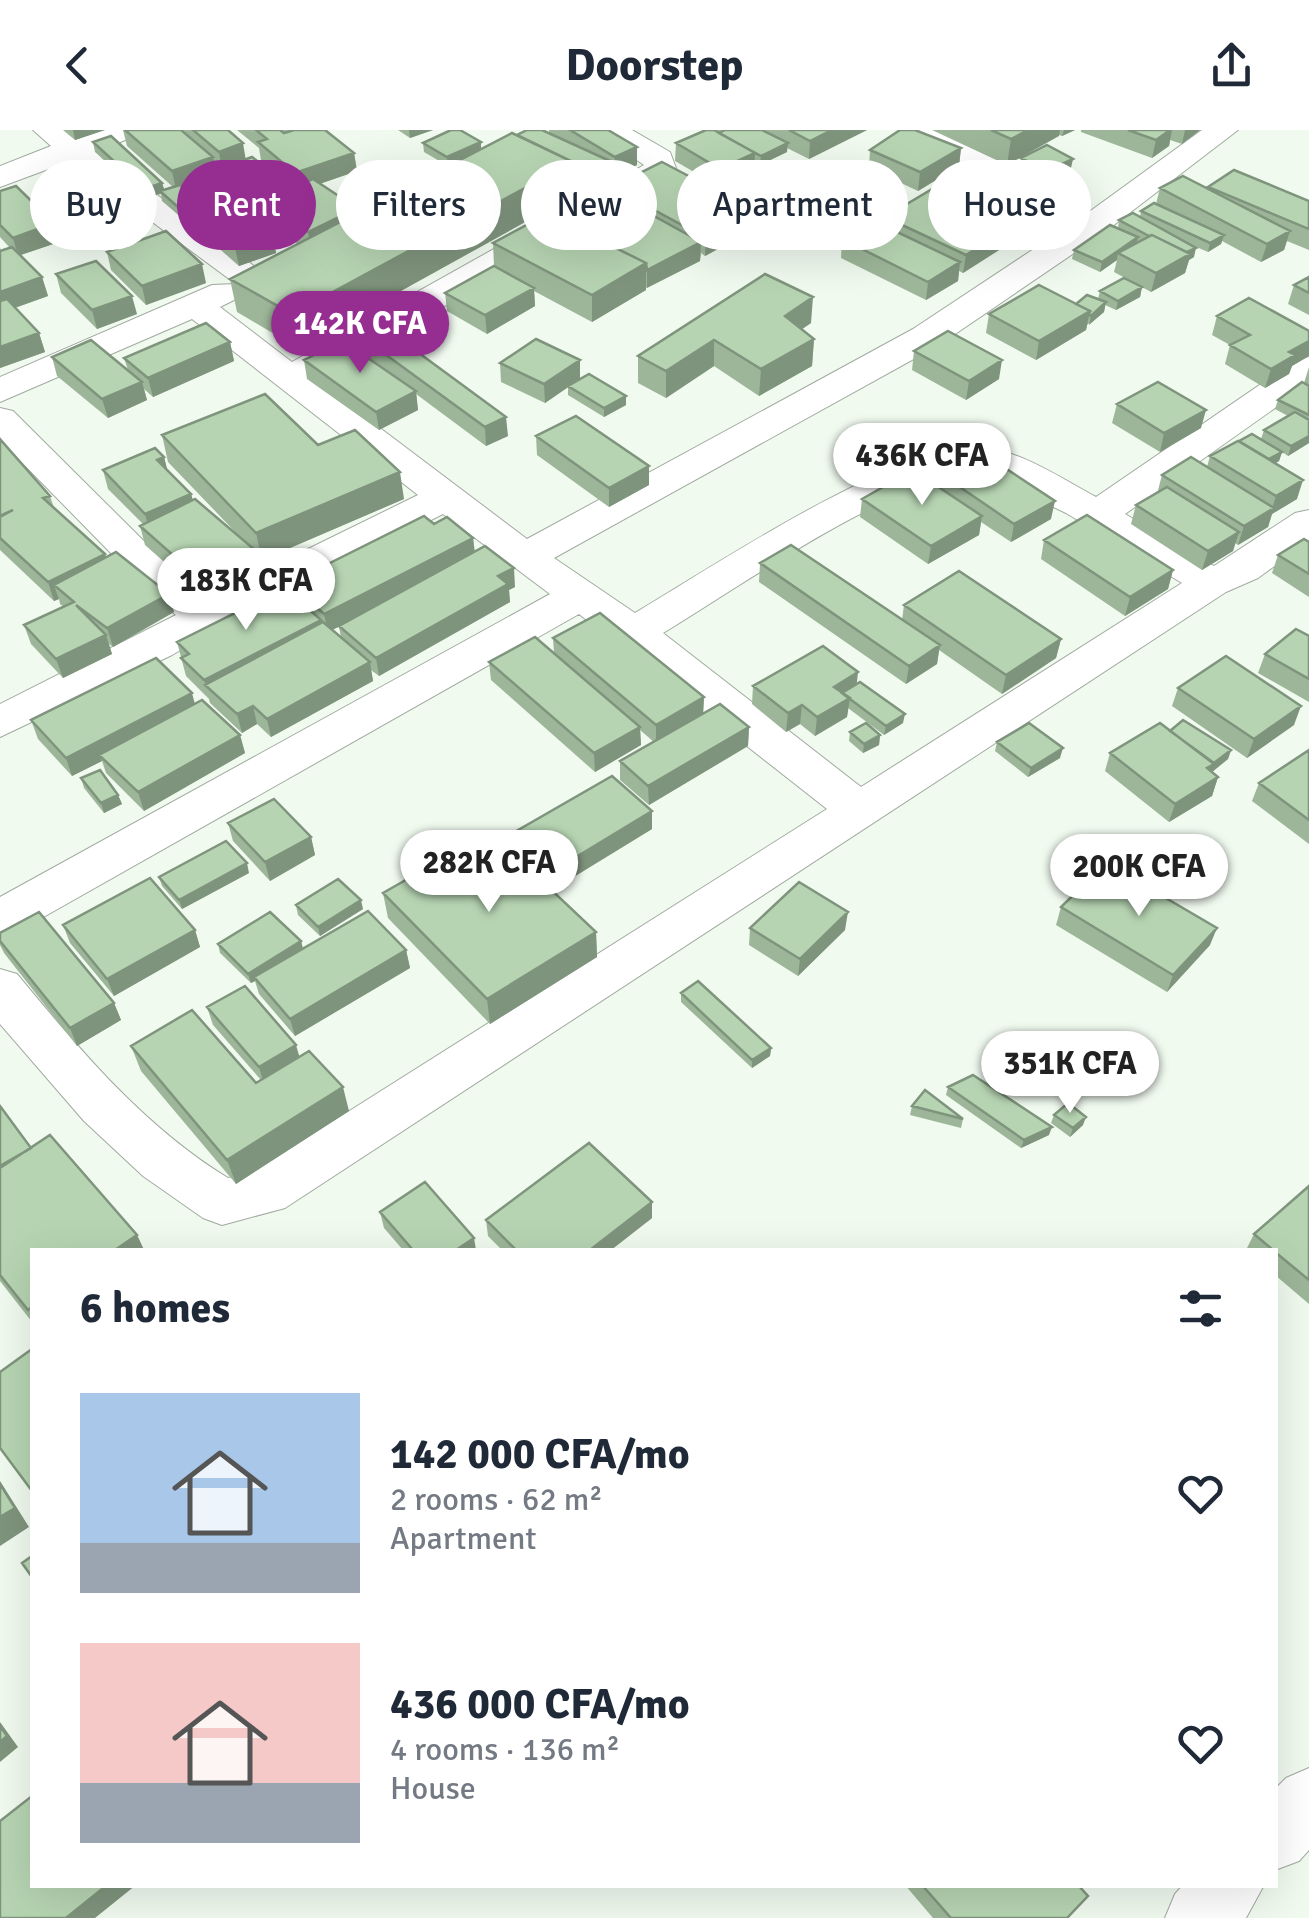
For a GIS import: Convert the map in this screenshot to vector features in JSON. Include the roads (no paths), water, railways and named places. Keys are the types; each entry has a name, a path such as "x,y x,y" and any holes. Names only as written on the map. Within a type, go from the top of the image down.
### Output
{"street":[{"path":"0,176 62,139 122,130"},
{"path":"290,377 660,168 660,159 609,130"},
{"path":"922,130 973,160"},
{"path":"1091,227 1222,130"},
{"path":"0,391 269,274 62,139"},
{"path":"1188,154 1223,168"},
{"path":"524,556 629,503 926,337 1057,250"},
{"path":"194,304 524,556 634,632 859,810"},
{"path":"1099,514 1213,431 1309,368"},
{"path":"0,419 165,586 205,616"},
{"path":"634,632 886,486 976,458 1007,468 1099,514 1212,584"},
{"path":"0,722 448,496"},
{"path":"1,990 155,1156 190,1184 222,1202 266,1192 1212,584 1244,569 1309,522"},
{"path":"0,919 579,596"},
{"path":"1278,1834 1309,1801"},
{"path":"1199,1918 1227,1888"}]}
